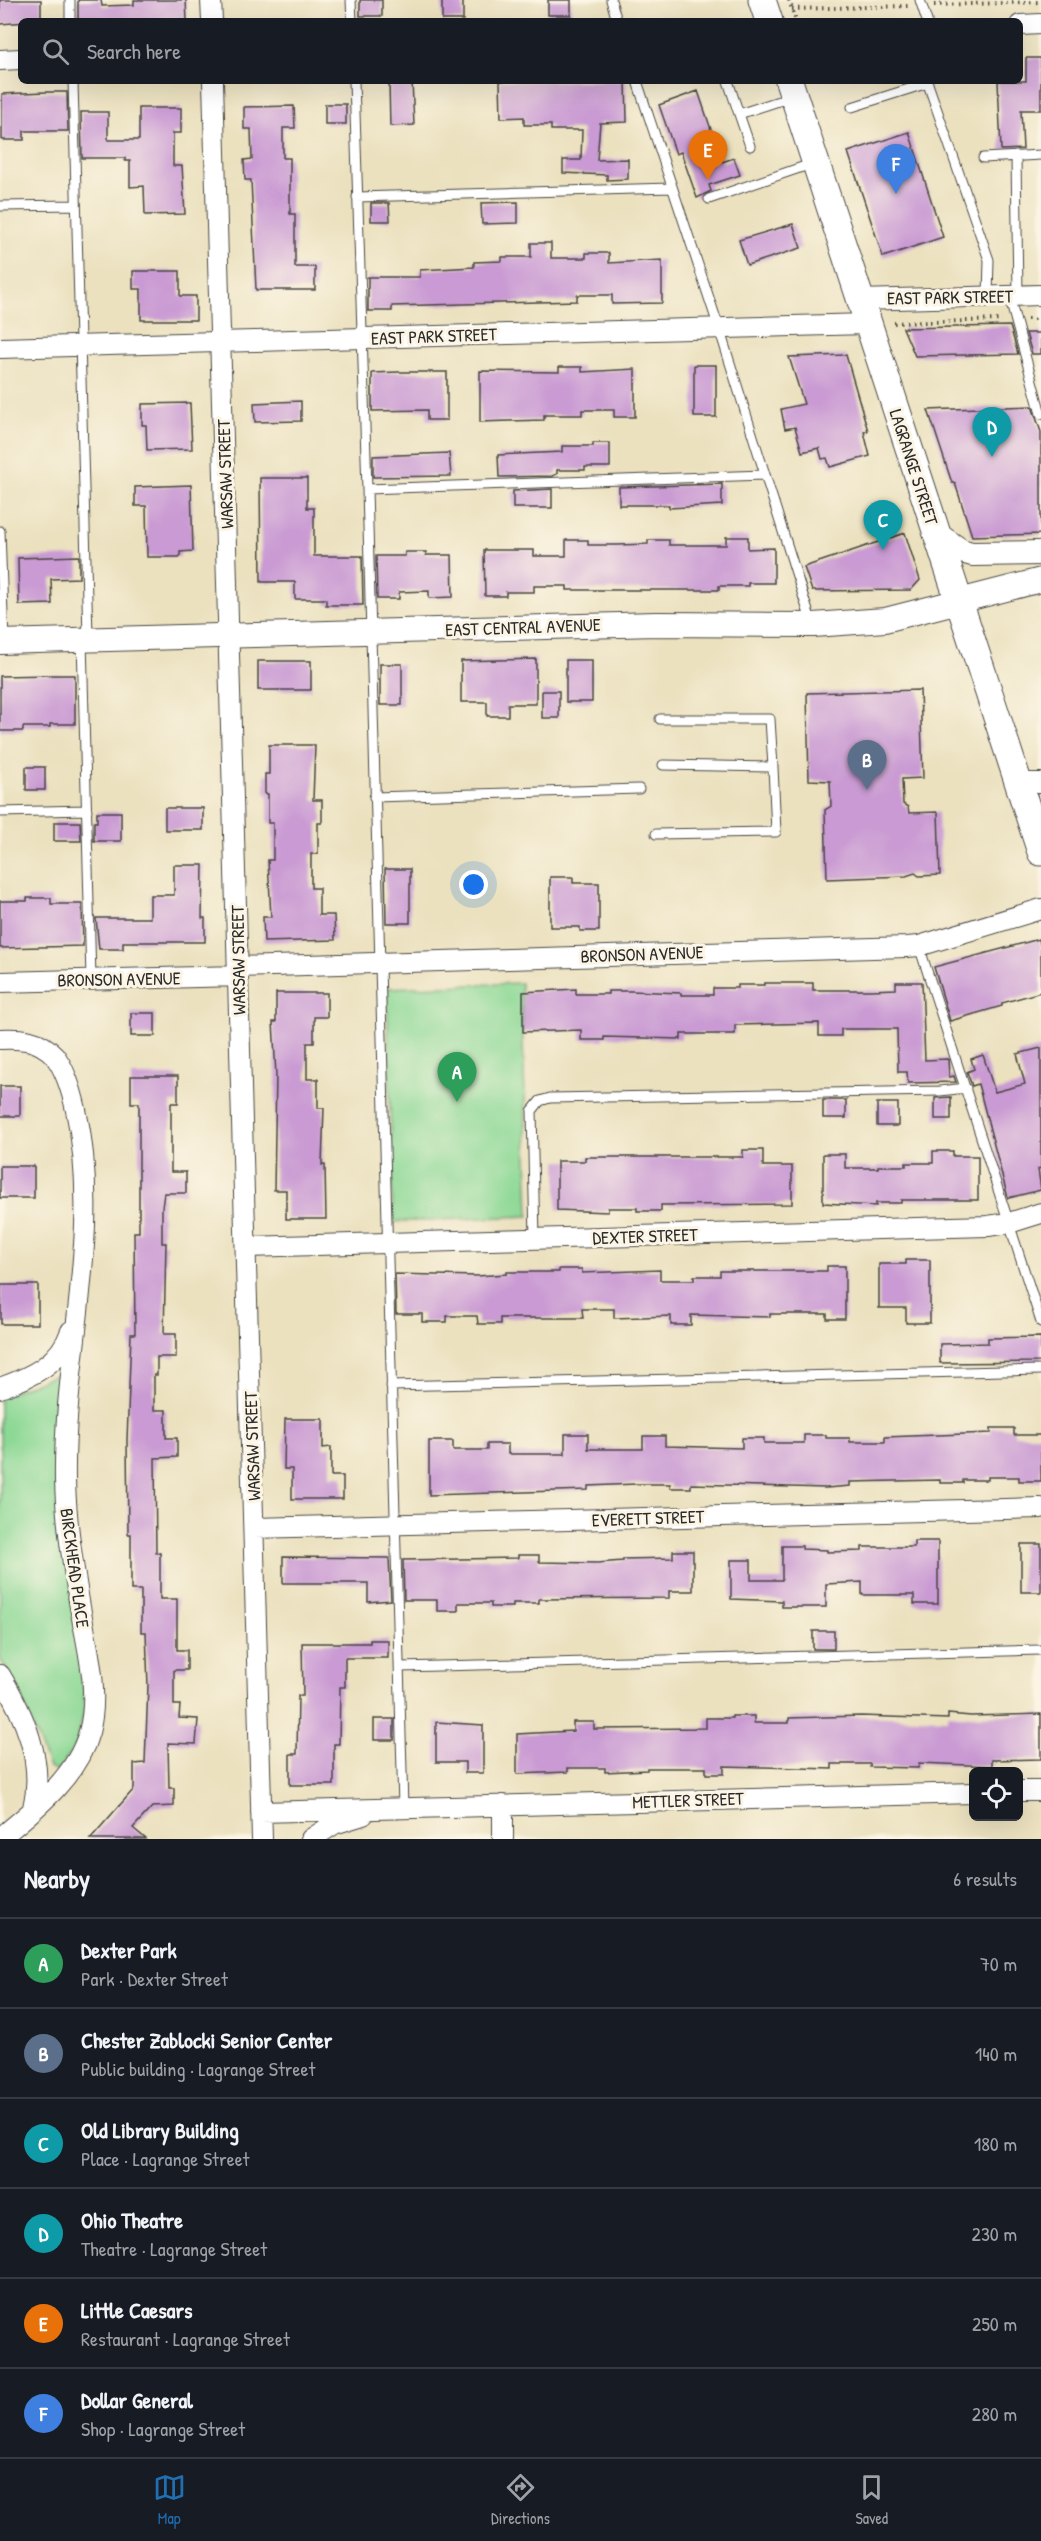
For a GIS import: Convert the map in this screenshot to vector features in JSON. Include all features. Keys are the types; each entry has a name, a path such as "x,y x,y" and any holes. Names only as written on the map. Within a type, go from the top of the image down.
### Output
{"main road":[{"path":"762,0 768,18"},
{"name":"LAGRANGE STREET","path":"791,89 959,601 1030,783 1041,852"}],"street":[{"path":"211,0 212,18"},
{"path":"1023,25 1041,24"},
{"path":"0,60 18,59"},
{"name":"WARSAW STREET","path":"213,84 262,1839"},
{"name":"EAST PARK STREET","path":"0,348 719,328 988,296 1041,295"},
{"path":"936,534 961,551 972,554 1041,553"},
{"name":"EAST CENTRAL AVENUE","path":"2,642 656,624 813,625 885,620 1041,580"},
{"name":"BRONSON AVENUE","path":"0,982 91,980 379,963 919,946 1041,909"},
{"name":"BIRCKHEAD PLACE","path":"0,1039 24,1038 47,1049 60,1064 74,1100 82,1140 84,1185 79,1308 68,1400 65,1481 73,1567 90,1672 92,1712 85,1746 70,1772 0,1838"},
{"name":"DEXTER STREET","path":"246,1247 988,1227 1041,1214"},
{"name":"BIRCKHEAD PLACE","path":"0,1388 36,1373 58,1355 68,1342 79,1308"},
{"name":"EVERETT STREET","path":"254,1528 1041,1508"},
{"path":"0,1675 21,1716 35,1756 38,1790 33,1808"},
{"path":"1023,1791 1041,1791"},
{"name":"METTLER STREET","path":"261,1812 969,1792"},
{"path":"503,1805 503,1839"},
{"name":"METTLER STREET","path":"311,1839 334,1824 358,1816 403,1808"}],"lane":[{"path":"70,0 70,18"},
{"path":"351,0 352,18"},
{"path":"611,0 616,18"},
{"path":"920,0 926,18"},
{"path":"73,84 91,980"},
{"path":"354,84 403,1808"},
{"path":"637,84 719,328 813,625"},
{"path":"729,84 750,146"},
{"path":"852,107 921,84"},
{"path":"928,84 988,261 988,296"},
{"path":"739,114 791,89"},
{"path":"983,158 1041,155"},
{"path":"1016,156 1013,296 1015,320 1041,414"},
{"path":"709,199 815,162"},
{"path":"357,197 671,188"},
{"path":"0,206 76,205"},
{"path":"367,489 764,475"},
{"path":"0,531 2,642"},
{"path":"656,834 776,832 770,719 660,719"},
{"path":"663,765 773,767"},
{"path":"374,796 639,789"},
{"path":"0,812 87,810"},
{"path":"919,946 1041,1322"},
{"path":"535,1239 532,1111 540,1101 550,1098 940,1091 966,1088"},
{"path":"391,1386 1041,1370"},
{"path":"400,1666 1041,1650"}],"path":[{"path":"789,0 795,18"},
{"path":"894,323 1041,319"}],"green space":[{"path":"521,983 529,1216 393,1222 387,988"},
{"path":"55,1375 62,1377 75,1626 84,1694 84,1711 77,1743 60,1769 56,1771 49,1768 18,1688 0,1659 0,1397"}],"building":[{"path":"0,0 41,0 41,18 18,18 18,23 0,24"},
{"path":"78,0 101,0 102,6 134,5 134,0 186,0 187,18 78,18"},
{"path":"360,0 382,0 382,16 360,16"},
{"path":"442,0 463,0 463,18 442,18"},
{"path":"548,0 571,0 571,15 548,15"},
{"path":"1026,58 1041,58 1041,110 1021,110 1023,149 1001,150 998,84 1023,84 1023,81 1026,81"},
{"path":"389,84 412,84 414,125 390,126"},
{"path":"500,84 626,84 627,122 600,123 597,160 628,159 628,179 607,180 607,175 563,173 563,160 581,160 582,130 551,130 551,125 524,125 524,117 501,118"},
{"path":"698,91 722,162 734,158 740,175 709,185 711,191 697,198 681,152 676,154 659,105"},
{"path":"67,92 68,131 24,131 24,140 2,140 2,94"},
{"path":"325,104 346,104 346,124 325,124"},
{"path":"294,106 295,128 283,128 283,158 290,158 290,214 295,214 295,267 315,267 315,290 256,290 251,180 245,180 244,160 252,159 251,129 244,129 244,107"},
{"path":"139,108 181,108 181,133 173,133 173,166 182,166 185,214 145,215 144,186 130,187 130,161 125,161 125,158 82,158 81,112 108,112 108,140 139,140"},
{"path":"909,132 943,237 883,257 848,152"},
{"path":"518,202 518,223 482,224 481,203"},
{"path":"371,203 389,203 390,221 371,221"},
{"path":"793,224 801,248 747,265 739,240"},
{"path":"531,243 551,243 551,258 586,258 586,253 609,253 609,263 662,260 662,303 612,304 612,295 577,295 577,301 392,306 392,311 368,311 368,277 420,277 420,270 474,267 474,262 502,261 502,257 531,257"},
{"path":"133,271 180,271 180,296 196,296 196,320 141,320 141,289 133,289"},
{"path":"1010,326 1018,354 915,356 903,328"},
{"path":"1026,333 1041,333 1041,354 1032,354"},
{"path":"846,355 868,431 864,432 870,456 830,467 827,458 822,459 819,448 802,452 795,427 785,429 781,409 804,404 789,357"},
{"path":"694,365 716,365 716,417 694,417"},
{"path":"559,367 582,367 582,372 635,369 635,417 614,417 614,410 582,410 582,415 544,415 544,420 480,422 480,371 559,372"},
{"path":"447,372 447,420 427,420 427,410 372,411 372,373"},
{"path":"301,401 301,421 255,422 254,403"},
{"path":"190,403 192,449 147,450 146,425 142,425 142,404"},
{"path":"1032,406 1041,432 1041,534 972,536 928,410"},
{"path":"593,443 610,443 610,467 557,470 557,474 552,476 499,477 498,455 562,452 562,446 593,446"},
{"path":"449,453 451,476 373,477 373,456"},
{"path":"260,478 307,478 307,508 314,508 314,556 362,556 363,605 326,605 326,599 295,599 295,582 261,582"},
{"path":"722,484 722,505 669,508 669,505 619,505 619,487"},
{"path":"191,485 193,551 180,552 180,557 147,557 146,506 135,506 135,487"},
{"path":"552,489 552,508 513,508 513,491"},
{"path":"905,533 920,580 911,590 812,591 804,567"},
{"path":"726,537 748,537 748,549 774,548 774,583 719,586 719,590 567,590 567,586 534,586 534,592 506,592 506,596 485,596 484,550 534,550 534,556 566,556 566,540 588,540 588,545 648,544 648,540 669,540 669,545 726,545"},
{"path":"405,552 452,555 453,597 429,598 429,591 399,592 399,599 377,599 376,556 405,556"},
{"path":"79,556 79,578 51,579 52,604 19,605 18,558"},
{"path":"536,659 536,704 508,704 508,716 487,716 487,702 461,702 461,661"},
{"path":"566,660 592,660 592,702 566,702"},
{"path":"258,661 311,661 311,690 258,690"},
{"path":"380,664 402,664 402,705 380,705"},
{"path":"75,675 75,724 50,724 50,727 23,727 23,731 0,731 0,676"},
{"path":"920,690 923,778 902,779 903,804 908,807 909,813 938,812 940,875 919,876 915,873 906,876 827,879 825,810 831,806 830,781 809,780 807,693"},
{"path":"542,691 559,691 559,718 542,718"},
{"path":"269,745 315,745 313,800 322,800 322,823 318,823 318,854 311,854 311,888 319,888 319,915 334,915 335,940 264,942 263,917 271,917 268,860 273,860 273,823 268,823 268,794 265,794 265,774 269,774"},
{"path":"26,767 45,767 45,790 26,790"},
{"path":"165,808 203,808 203,830 165,830"},
{"path":"97,812 121,812 121,841 94,841 94,822 97,822"},
{"path":"54,822 80,822 81,841 54,841"},
{"path":"174,865 203,865 202,918 205,918 205,942 123,942 123,949 99,949 96,918 150,918 150,895 174,895"},
{"path":"385,869 410,869 410,923 386,923"},
{"path":"550,877 573,877 573,883 599,883 599,931 580,931 580,927 550,927"},
{"path":"27,898 51,898 51,904 82,904 83,946 0,948 0,901 27,901"},
{"path":"1039,939 1041,992 950,1021 934,967"},
{"path":"896,982 922,982 925,1060 948,1059 949,1077 954,1076 956,1082 908,1083 907,1072 898,1072 897,1029 841,1029 841,1036 819,1036 819,1023 735,1025 735,1034 681,1034 681,1039 604,1037 604,1040 581,1040 581,1030 523,1032 523,992 576,989 576,994 631,991 713,995 713,988 738,988 738,985 764,985 764,983 813,983 813,990 871,990 896,989"},
{"path":"276,993 327,993 327,1017 314,1017 314,1043 307,1043 307,1079 318,1079 318,1108 324,1108 322,1165 325,1165 326,1219 286,1219 286,1190 274,1190 276,1075 273,1022 276,1022"},
{"path":"131,1013 155,1013 155,1036 131,1036"},
{"path":"1041,1048 1041,1168 1038,1169 1041,1190 1008,1198 978,1084 972,1086 967,1072 974,1069 971,1059 983,1055 995,1092 1025,1084 1017,1054"},
{"path":"131,1076 178,1076 178,1103 171,1103 171,1172 186,1172 186,1193 164,1193 162,1208 162,1243 166,1243 164,1334 176,1334 176,1357 157,1357 157,1375 154,1375 154,1410 166,1410 166,1438 177,1438 177,1457 155,1458 156,1553 160,1553 160,1599 177,1599 177,1650 187,1650 187,1670 174,1670 174,1705 180,1705 179,1718 198,1719 196,1744 168,1743 169,1788 174,1788 174,1806 152,1807 133,1828 146,1839 90,1839 134,1789 134,1764 145,1763 148,1686 146,1632 141,1632 141,1590 131,1590 131,1534 128,1534 127,1440 131,1334 135,1334 134,1232 139,1232 139,1103 131,1103"},
{"path":"0,1086 20,1086 20,1116 0,1116"},
{"path":"951,1097 951,1119 935,1119 935,1098"},
{"path":"823,1100 846,1100 846,1118 823,1118"},
{"path":"877,1103 898,1103 898,1126 877,1126"},
{"path":"743,1150 763,1150 763,1166 792,1166 792,1204 661,1205 661,1211 637,1211 637,1208 608,1208 608,1212 557,1210 557,1161 585,1161 585,1157 743,1157"},
{"path":"933,1151 953,1151 953,1156 978,1156 978,1200 901,1200 901,1203 876,1203 876,1206 823,1203 823,1154 845,1154 845,1168 878,1168 878,1166 906,1166 906,1163 933,1163"},
{"path":"0,1166 34,1166 34,1198 0,1198"},
{"path":"906,1260 930,1260 930,1323 906,1323 906,1308 879,1308 879,1264 906,1264"},
{"path":"827,1266 845,1266 845,1319 827,1319 827,1314 770,1314 770,1317 691,1315 691,1325 671,1325 671,1316 614,1318 614,1309 582,1309 583,1318 500,1318 500,1324 478,1324 477,1316 447,1316 447,1322 422,1322 422,1314 396,1314 395,1274 477,1276 507,1274 507,1272 559,1272 559,1269 582,1269 582,1273 660,1270 660,1280 694,1280 694,1276 720,1276 720,1271 827,1271"},
{"path":"1,1285 38,1285 38,1324 1,1324"},
{"path":"1041,1337 1041,1362 940,1363 940,1344 988,1343 988,1338"},
{"path":"285,1419 323,1419 323,1448 331,1447 331,1476 343,1476 343,1499 292,1499 292,1469 284,1469"},
{"path":"991,1428 1014,1428 1014,1435 1041,1435 1041,1481 1019,1481 1019,1477 988,1477 988,1480 963,1480 963,1483 940,1483 940,1480 850,1482 850,1486 826,1488 691,1484 691,1488 670,1488 670,1484 636,1484 588,1486 588,1490 429,1495 429,1441 453,1441 453,1450 487,1450 487,1444 508,1444 508,1454 565,1454 565,1434 588,1434 588,1449 643,1449 643,1436 665,1436 665,1446 742,1448 742,1438 764,1438 764,1443 804,1443 804,1435 826,1435 826,1438 850,1438 850,1442 885,1442 885,1437 991,1433"},
{"path":"914,1541 938,1541 938,1604 914,1604 914,1595 862,1595 862,1582 826,1584 826,1607 782,1607 782,1601 731,1599 731,1560 751,1560 751,1580 782,1580 782,1546 802,1546 802,1549 827,1550 827,1552 862,1551 862,1547 914,1547"},
{"path":"1021,1544 1041,1544 1041,1592 1021,1592"},
{"path":"673,1551 693,1551 693,1591 669,1591 669,1598 539,1599 539,1603 513,1603 513,1607 491,1607 491,1603 458,1603 458,1611 437,1611 437,1600 404,1600 403,1560 518,1558 518,1555 539,1555 539,1562 597,1563 623,1561 623,1559 673,1558"},
{"path":"283,1557 389,1558 391,1600 368,1602 368,1583 283,1583"},
{"path":"813,1631 834,1631 834,1649 813,1649"},
{"path":"370,1640 388,1640 388,1658 345,1658 345,1687 340,1687 339,1744 334,1744 334,1785 290,1785 290,1754 297,1754 298,1696 303,1696 302,1643 370,1643"},
{"path":"948,1714 971,1716 1041,1714 1041,1759 992,1760 992,1766 919,1763 918,1768 870,1767 870,1764 832,1764 832,1769 724,1766 724,1774 706,1774 706,1768 647,1768 647,1770 605,1772 605,1768 568,1768 568,1772 517,1774 517,1734 573,1731 573,1722 594,1722 594,1729 706,1728 706,1718 732,1718 732,1716 754,1716 754,1723 789,1723 789,1718 861,1716 948,1719"},
{"path":"374,1719 394,1719 394,1740 374,1740"},
{"path":"436,1722 483,1725 483,1773 465,1773 465,1762 436,1762"}],"place":[{"name":"Little Caesars","path":"708,180"},
{"name":"Dollar General","path":"896,194"},
{"name":"Ohio Theatre","path":"992,457"},
{"name":"Old Library Building","path":"883,550"},
{"name":"Chester Zablocki Senior Center","path":"867,790"},
{"name":"Dexter Park","path":"457,1102"}]}
